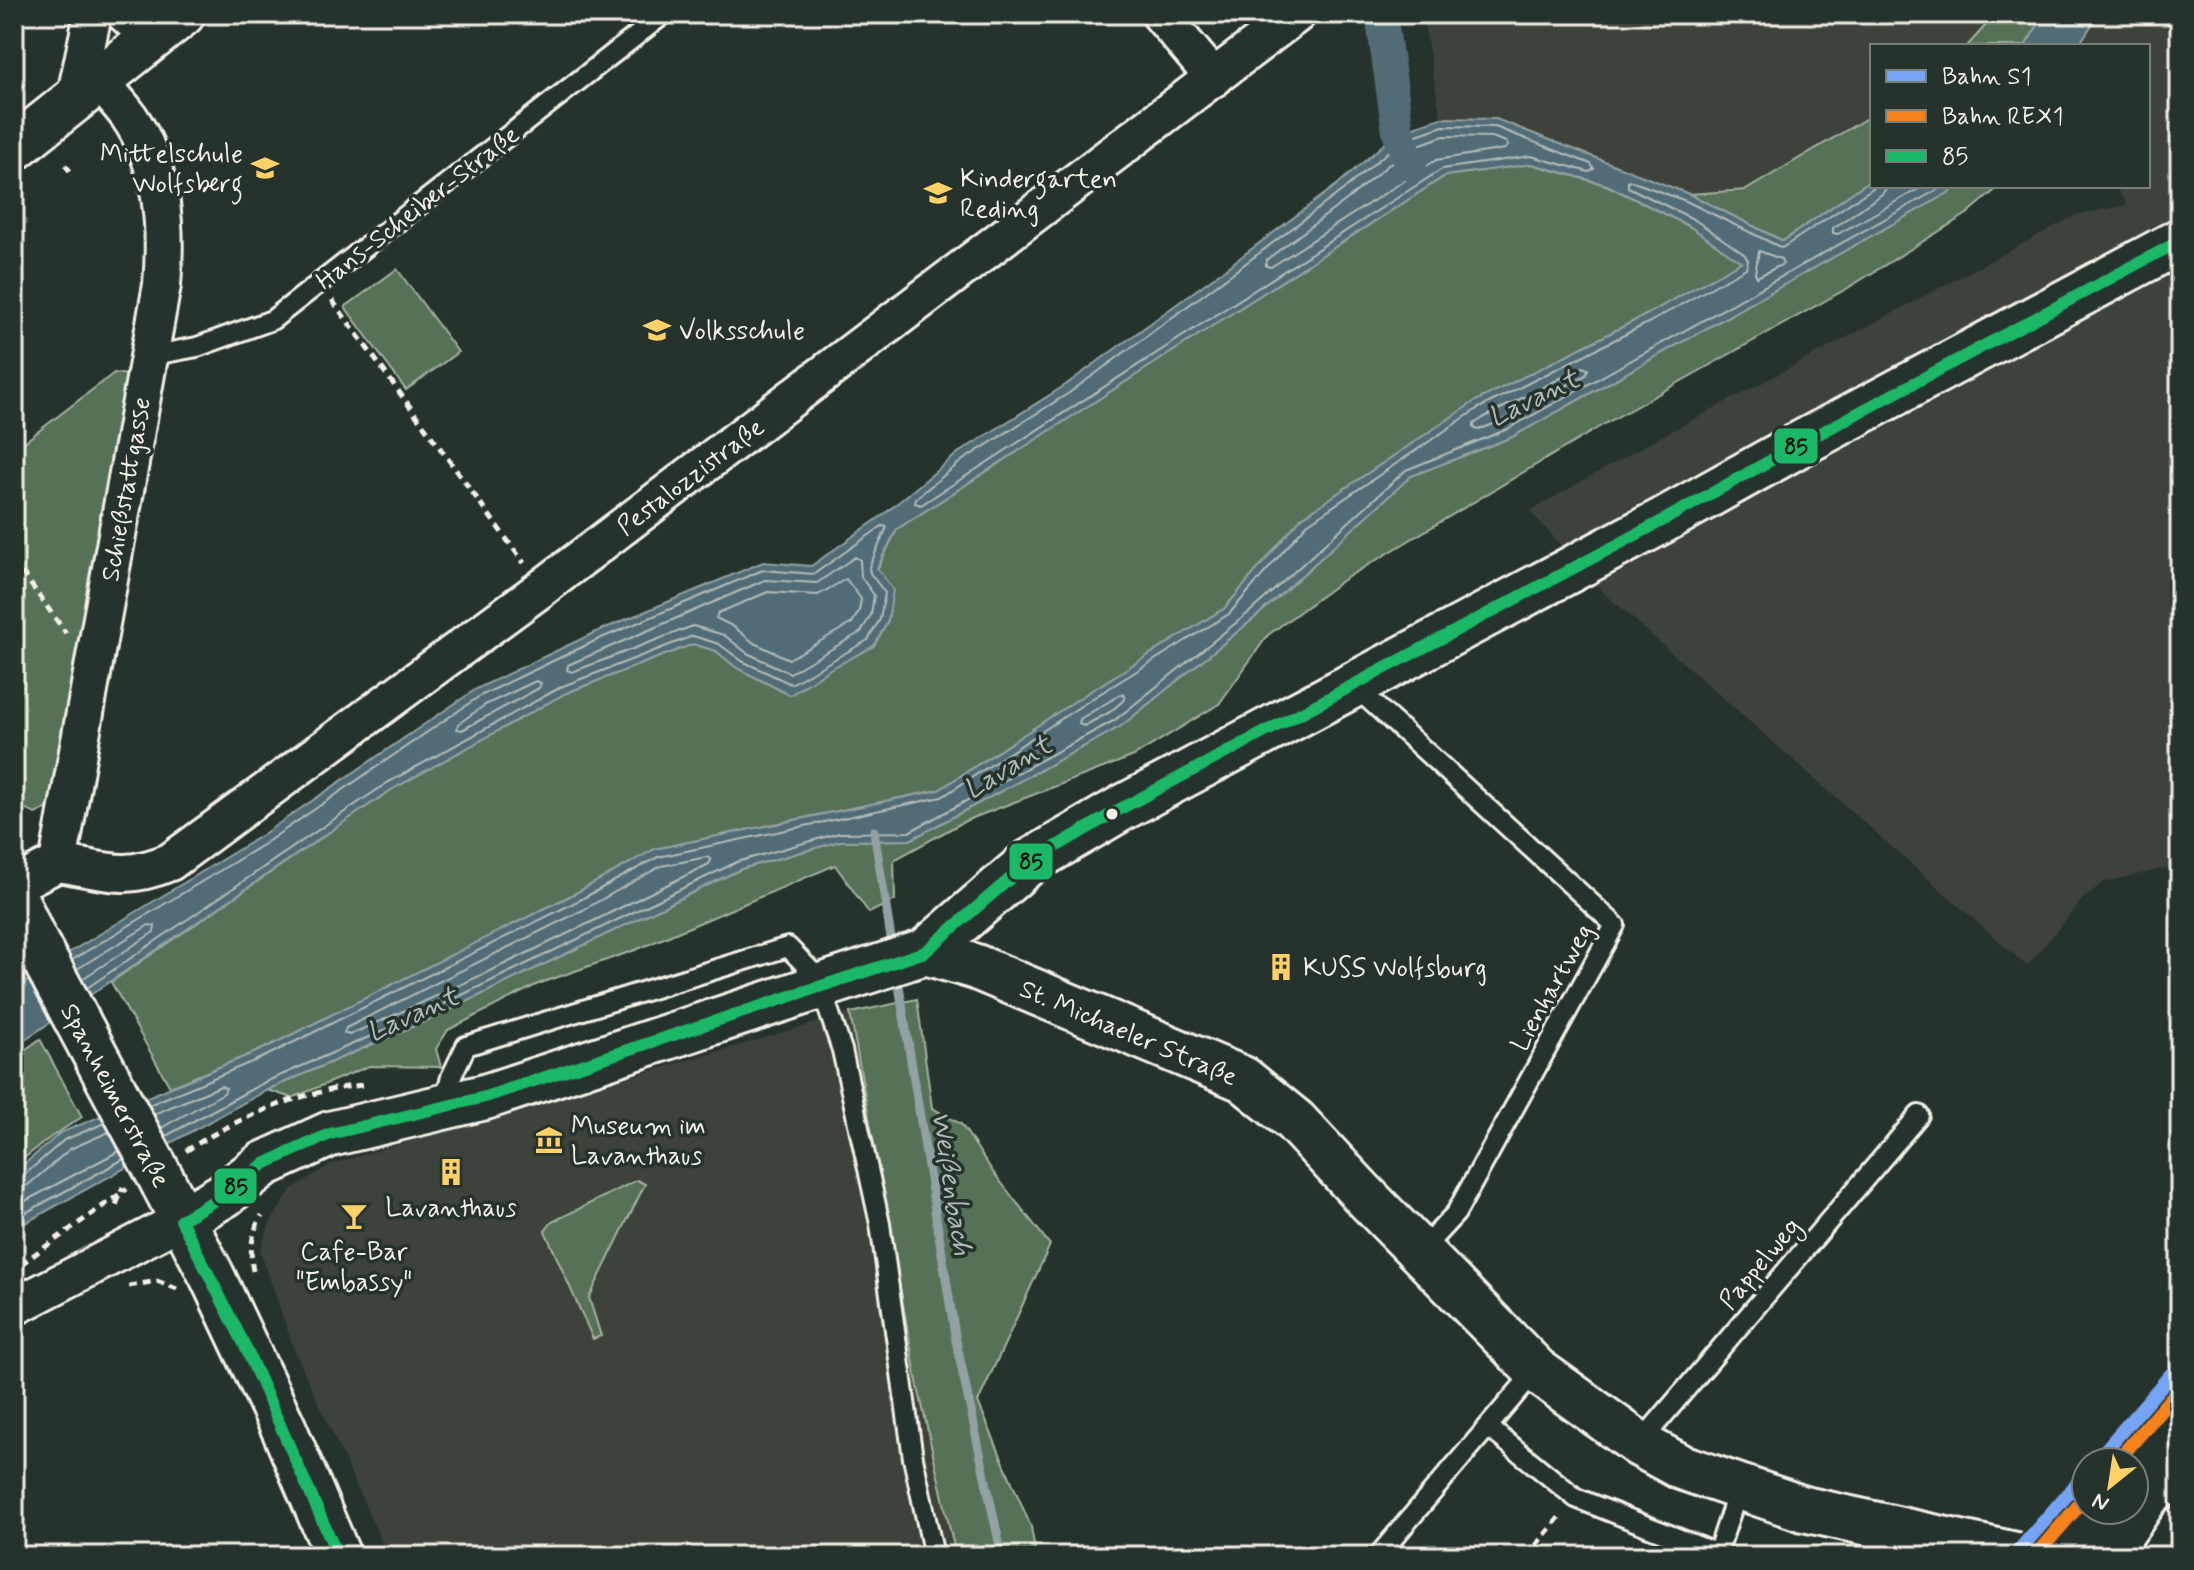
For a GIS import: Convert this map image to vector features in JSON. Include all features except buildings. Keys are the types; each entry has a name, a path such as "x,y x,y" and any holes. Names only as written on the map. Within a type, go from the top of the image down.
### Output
{"main road":[{"path":"14,148 87,90 153,22"},
{"path":"172,1202 224,1195 264,1164 330,1134 500,1092 925,952 1028,863 1122,808 2178,245"},
{"name":"Spanheimerstraße","path":"22,915 212,1276 338,1556"},
{"name":"St. Michaeler Straße","path":"925,952 976,967 1243,1079 1295,1121 1536,1370 1639,1444 1681,1467 1804,1509 2020,1556"}],"street":[{"path":"87,90 93,14"},
{"path":"1160,14 1214,78"},
{"name":"Pestalozzistraße","path":"58,863 117,875 146,872 170,862 542,588 1297,14"},
{"name":"Schießstattgasse","path":"58,863 149,356 166,242 163,206 152,163 129,116 87,90"},
{"path":"14,885 58,863"},
{"path":"14,1307 172,1202"},
{"path":"2158,1556 2180,1524"}],"lane":[{"name":"Hans-Scheiber-Straße","path":"149,356 197,347 272,320 664,14"},
{"name":"Lienhartweg","path":"1353,685 1615,925 1456,1213 1420,1252"},
{"path":"821,988 842,1050 880,1224 913,1458 934,1556"},
{"name":"Pappelweg","path":"1639,1444 1919,1115"},
{"path":"1378,1556 1536,1370"},
{"path":"1488,1427 1576,1498 1720,1555 1739,1488"}],"path":[{"path":"65,165 74,176"},
{"path":"319,283 542,588"},
{"path":"14,561 84,657 93,663"},
{"path":"14,1268 100,1207"},
{"path":"255,1284 250,1257 257,1224 264,1211"},
{"path":"127,1286 157,1281 182,1292"},
{"path":"1527,1556 1576,1498"}],"shaded area":[{"path":"1422,14 1996,14 1969,44 1870,44 1870,116 1746,190 1689,194 1496,119 1441,118"},
{"path":"2099,14 2180,14 2180,865 2104,882 2084,898 2027,966 1605,594 1530,511 1651,442 2078,214 2127,205 2116,188 2150,188 2150,44 2079,44"},
{"path":"850,1013 918,1387 956,1556 388,1556 294,1349 260,1251 270,1223 292,1189 331,1164"}],"green space":[{"path":"1996,14 2045,14 2026,44 1969,44"},
{"path":"1870,116 1870,180 1783,241 1689,194 1746,190"},
{"path":"1531,164 1606,185 1691,227 1742,262 1646,315 1474,402 1301,518 1225,608 939,790 655,849 574,894 263,1049 170,1087 111,982 391,790 566,693 693,644 716,651 737,668 790,695 828,670 897,529 1445,176"},
{"path":"1953,188 1998,188 1967,214 1848,288 1601,426 1343,580 1268,635 1219,704 1134,756 965,821 894,860 895,900 869,913 835,865 638,949 538,984 448,1030 436,1049 441,1067 369,1066 292,1098 267,1090 435,1017 741,869 840,841 910,840 1120,727 1257,616 1411,476 1512,437"},
{"path":"397,269 458,352 406,390 345,307"},
{"path":"114,373 127,375 48,808 35,814 14,799 14,450"},
{"path":"917,999 932,1108 961,1124 993,1172 1050,1245 978,1402 1031,1527 1036,1556 956,1556 918,1387 850,1013"},
{"path":"40,1039 82,1117 14,1166 14,1058"},
{"path":"637,1180 645,1184 589,1298 601,1336 593,1339 545,1231 552,1222"}],"water":[{"path":"2045,14 2099,14 2079,44 2026,44"},
{"name":"Lavant","path":"1441,118 1496,119 1689,194 1783,241 1870,180 1870,188 1953,188 1512,437 1411,476 1257,616 1120,727 910,840 840,841 741,869 435,1017 267,1090 14,1229 14,1173 60,1133 263,1049 574,894 655,849 939,790 1225,608 1301,518 1474,402 1646,315 1741,262 1691,227 1607,185 1532,164 1445,176 897,529 877,568 893,590 888,621 874,646 828,670 790,695 737,668 716,651 693,644 566,693 391,790 14,1047 14,991 49,965 259,837 476,689 596,632 763,562 811,566 883,515 958,453 1064,386 1225,269 1338,184 1398,132"}],"waterway":[{"path":"1381,14 1398,132 1411,165"},
{"name":"Weißenbach","path":"874,831 893,951"},
{"name":"Weißenbach","path":"897,973 956,1341 1002,1556"}],"rail line":[{"name":"S1","path":"2109,1446 2180,1364"},
{"name":"REX1","path":"2130,1446 2180,1388"},
{"name":"S1","path":"2014,1556 2070,1491"},
{"name":"REX1","path":"2035,1556 2070,1516"}],"transit line":[{"name":"85","path":"338,1556 244,1344 181,1220 224,1195 264,1164 330,1134 485,1097 925,952 1028,863 1122,808 2180,241"}],"place":[{"name":"Mittelschule Wolfsberg","path":"265,168"},
{"name":"Kindergarten Reding","path":"938,193"},
{"name":"Volksschule","path":"657,330"},
{"name":"KUSS Wolfsburg","path":"1281,967"},
{"name":"Museum im Lavanthaus","path":"549,1140"},
{"name":"Lavanthaus","path":"451,1172"},
{"name":"Cafe-Bar \"Embassy\"","path":"354,1216"}]}
